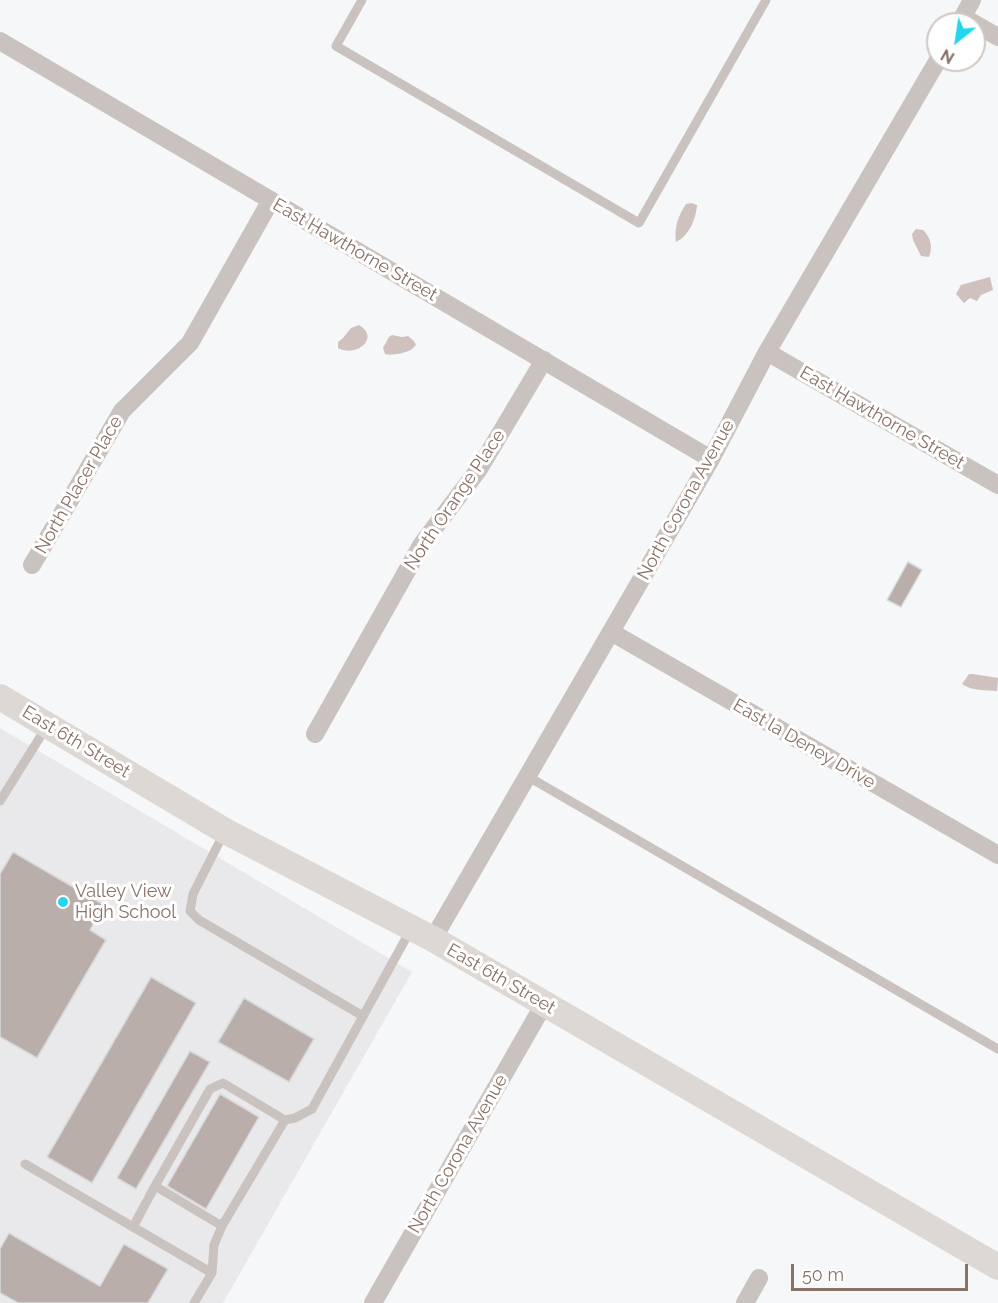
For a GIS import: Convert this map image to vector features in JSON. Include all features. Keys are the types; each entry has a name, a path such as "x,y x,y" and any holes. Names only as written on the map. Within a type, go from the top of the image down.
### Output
{"main road":[{"name":"East 6th Street","path":"0,697 225,831 422,934 998,1267"}],"street":[{"name":"East Hawthorne Street","path":"0,41 711,459"},
{"name":"North Corona Avenue","path":"422,934 527,776 711,459 767,352 931,72"},
{"name":"North Placer Place","path":"32,565 122,411 190,343 271,200"},
{"name":"East Hawthorne Street","path":"767,352 998,485"},
{"name":"North Orange Place","path":"315,734 422,543 479,469 544,360"},
{"name":"East la Deney Drive","path":"611,632 998,855"},
{"name":"North Corona Avenue","path":"373,1303 544,1005"},
{"path":"745,1303 759,1278"}],"lane":[{"path":"362,0 336,46 639,223 766,0"},
{"path":"0,801 47,725"},
{"path":"527,776 998,1050"},
{"path":"225,831 193,894 190,910 199,920 363,1016"},
{"path":"133,1227 210,1089 223,1083 285,1120 295,1118 312,1109 363,1016 422,934"},
{"path":"194,1303 212,1273 214,1245 222,1226 285,1120"},
{"path":"25,1164 212,1273"},
{"path":"155,1186 222,1226"}],"shaded area":[{"path":"686,204 697,205 695,216 685,236 676,242 676,227 679,218"},
{"path":"916,229 923,230 928,236 931,246 929,257 921,256 913,240 912,234"},
{"path":"990,277 993,290 981,295 977,301 970,298 964,303 956,294 961,285"},
{"path":"359,325 368,335 364,345 352,350 338,348 338,342 351,328"},
{"path":"392,335 408,336 416,345 405,352 385,354 383,348"},
{"path":"969,674 998,678 997,691 974,689 962,684"},
{"name":"Valley View High School","path":"0,728 412,972 223,1303 0,1303"}],"building":[{"path":"908,562 922,570 901,607 887,600"},
{"path":"13,852 104,905 90,930 106,940 37,1058 0,1037 0,874"},
{"path":"151,977 196,1003 92,1183 47,1157"},
{"path":"244,998 314,1039 289,1082 218,1042"},
{"path":"190,1051 210,1062 136,1189 117,1178"},
{"path":"220,1094 259,1117 206,1209 167,1186"},
{"path":"9,1233 100,1286 124,1244 168,1269 148,1303 18,1303 0,1293 0,1249"}],"place":[{"name":"Valley View High School","path":"63,902"}]}
